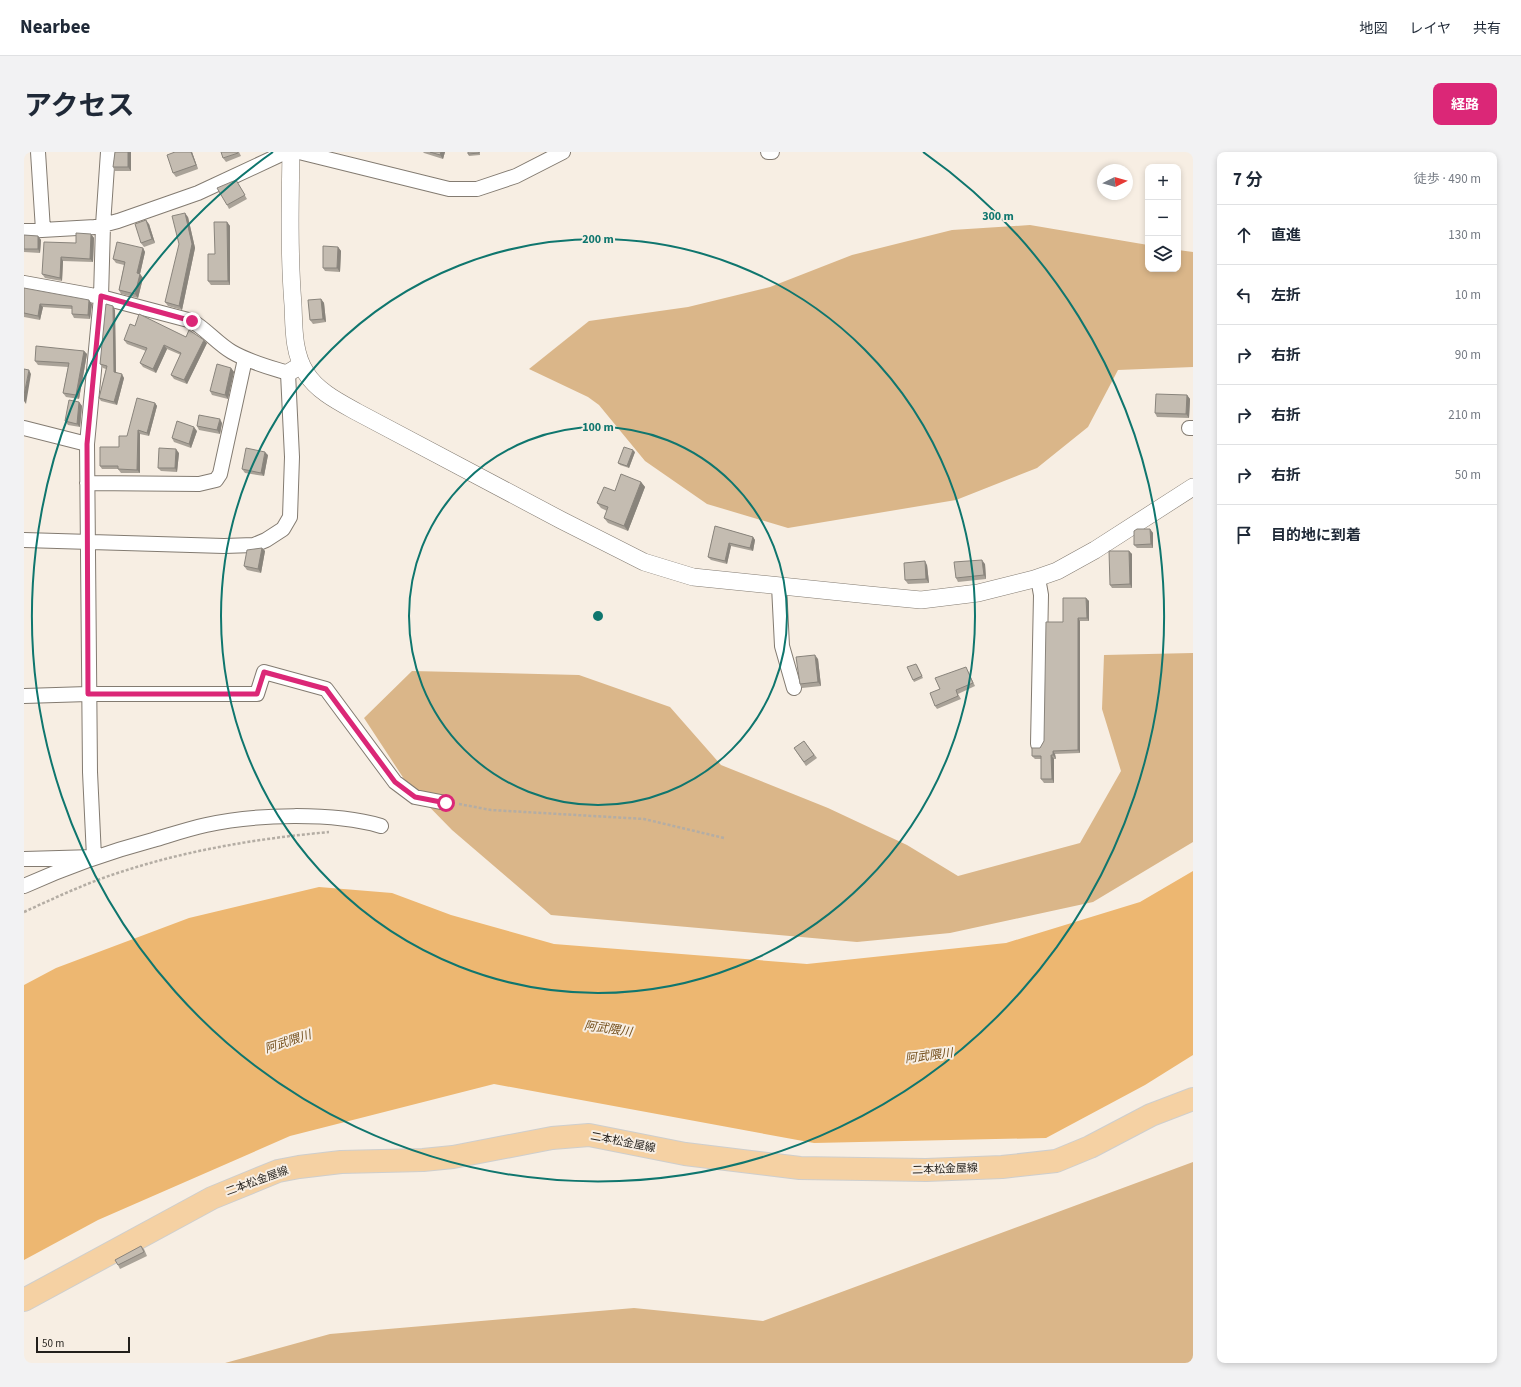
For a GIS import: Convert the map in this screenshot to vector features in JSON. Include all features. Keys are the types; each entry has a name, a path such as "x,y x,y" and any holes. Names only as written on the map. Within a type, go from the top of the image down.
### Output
{"main road":[{"name":"二本松金屋線","path":"24,1300 212,1198 278,1171 299,1167 341,1162 446,1158 552,1138 589,1135 685,1154 800,1168 926,1170 1002,1167 1056,1161 1090,1147 1150,1115 1193,1099"}],"street":[{"path":"38,152 43,230"},
{"path":"94,857 88,694 87,444 101,296 103,225 108,152"},
{"path":"24,231 95,227 103,225 198,193 286,152"},
{"path":"24,540 224,546 254,544 274,536 283,529 290,517 296,342 291,284 291,152"},
{"path":"299,152 449,190 477,189 516,176 563,152"},
{"path":"24,284 101,296 192,321 205,329 230,351 245,359 294,369 339,402 632,557 693,577 921,600 978,593 1038,578 1057,571 1096,550 1193,487"},
{"path":"87,483 199,484 216,480 220,474 245,359"},
{"path":"24,428 87,444"},
{"path":"1038,578 1041,595 1038,744"},
{"path":"779,586 782,646 794,688"},
{"path":"24,696 88,694 257,694 264,672 326,689 395,782 415,797 446,803"},
{"path":"24,886 94,857 206,825 251,818 302,816 367,822 381,826"},
{"path":"24,859 94,857"}],"path":[{"path":"446,803 491,810 644,818 724,838"},
{"path":"24,912 102,878 211,848 275,836 334,831"}],"shaded area":[{"path":"1030,225 1145,244 1145,272 1181,272 1181,250 1193,252 1193,367 1118,370 1088,427 1037,468 956,500 788,528 707,504 645,461 599,405 588,397 529,369 589,321 688,307 770,287 852,255 952,230"},
{"path":"1193,653 1193,842 1093,902 950,933 857,942 551,915 452,830 408,785 364,718 412,671 579,675 670,707 721,765 828,808 907,845 958,876 1080,843 1121,771 1102,709 1104,655"},
{"path":"1193,1162 1193,1363 225,1363 330,1334 634,1308 763,1321"}],"water":[{"name":"阿武隈川","path":"1193,871 1193,1055 1145,1085 1046,1138 814,1143 494,1084 290,1136 98,1220 24,1260 24,985 56,968 189,918 319,887 392,893 451,915 554,944 807,964 1006,943 1140,902"}],"building":[{"path":"115,152 128,152 128,167 113,167"},
{"path":"175,152 191,152 196,165 173,173 167,155"},
{"path":"221,152 238,152 238,153 223,158"},
{"path":"430,152 441,152 440,155"},
{"path":"468,152 479,152 479,153 468,154"},
{"path":"236,180 245,195 227,205 217,188"},
{"path":"185,213 192,244 179,306 165,302 179,244 172,216"},
{"path":"146,220 152,239 141,243 135,224"},
{"path":"214,222 227,222 228,281 208,281 208,254 215,254"},
{"path":"76,233 91,234 90,259 61,257 60,278 42,274 44,242 76,243"},
{"path":"24,235 38,236 38,249 24,249"},
{"path":"117,242 143,248 137,273 140,274 135,294 119,290 125,262 113,259"},
{"path":"323,246 338,247 337,268 323,268"},
{"path":"24,288 89,300 88,315 72,314 72,306 40,304 38,316 24,313"},
{"path":"321,299 323,319 310,320 308,300"},
{"path":"106,304 113,306 114,372 122,374 114,402 99,398 107,366 100,364"},
{"path":"139,314 186,337 189,330 204,340 184,380 171,375 181,353 164,345 153,369 140,363 147,348 124,340 130,324 135,326"},
{"path":"36,346 84,351 76,395 63,393 69,363 35,361"},
{"path":"217,364 231,368 225,395 210,391"},
{"path":"24,369 29,370 24,395"},
{"path":"1156,394 1187,395 1186,414 1155,413"},
{"path":"137,398 155,403 147,433 138,430 137,470 118,469 118,466 100,466 100,447 119,447 119,436 127,436"},
{"path":"69,400 79,402 77,424 65,421"},
{"path":"199,415 220,419 217,430 197,426"},
{"path":"177,421 194,427 189,444 172,438"},
{"path":"624,447 633,450 627,466 618,463"},
{"path":"159,448 176,449 175,468 158,468"},
{"path":"246,448 265,452 261,473 242,469"},
{"path":"621,474 641,482 624,526 604,518 608,507 597,503 604,487 615,491"},
{"path":"715,526 753,537 750,548 729,543 725,561 708,557"},
{"path":"1137,529 1150,529 1151,544 1134,545 1134,531"},
{"path":"262,548 258,569 244,566 247,550"},
{"path":"1109,551 1129,551 1130,584 1110,585"},
{"path":"982,560 984,575 956,578 954,562"},
{"path":"925,561 926,579 905,580 904,563"},
{"path":"1063,598 1086,598 1087,618 1078,618 1078,750 1053,751 1053,755 1051,755 1052,779 1041,779 1041,756 1032,756 1032,748 1040,748 1044,741 1046,622 1063,622"},
{"path":"815,655 818,682 800,684 796,657"},
{"path":"916,664 922,676 913,680 907,667"},
{"path":"966,667 973,683 956,690 958,696 935,706 930,693 940,689 935,678"},
{"path":"804,741 814,755 804,762 794,748"},
{"path":"141,1246 144,1252 118,1265 115,1260"}],"route":[{"path":"192,321 101,296 87,444 88,694 257,694 264,672 326,689 395,782 415,797 446,803"}]}
